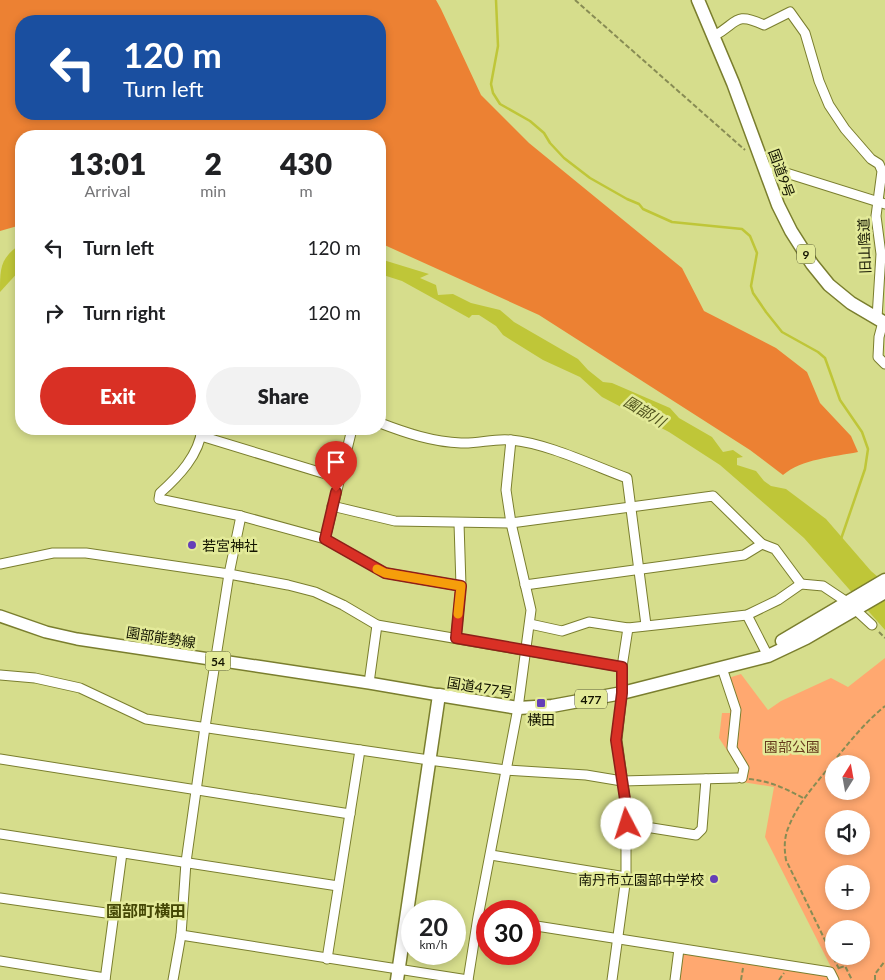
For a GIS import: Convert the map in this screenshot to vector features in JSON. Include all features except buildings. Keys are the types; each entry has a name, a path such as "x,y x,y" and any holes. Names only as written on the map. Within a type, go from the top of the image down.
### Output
{"highway":[{"name":"国道9号","path":"698,0 714,36 778,205 791,231 812,264 829,285 851,302 882,321"},
{"name":"国道477号","path":"853,605 885,580"},
{"name":"国道477号","path":"398,975 439,695 518,708 552,706 622,693 722,668 767,653 853,605 885,592"}],"main road":[{"name":"園部能勢線","path":"0,616 46,632 77,639 439,695"}],"street":[{"path":"714,36 725,30 736,19 755,20 764,25 790,12 804,33 811,58 829,105 845,130 871,159 879,164 882,170 881,203"},
{"name":"旧山陰道","path":"764,166 881,203 876,216 882,279 882,321 878,357 885,364"},
{"path":"386,425 435,441 463,443 494,439 537,445 626,478 646,625"},
{"path":"201,435 191,458 178,477 160,493 159,499 241,516 325,539 385,573 461,586"},
{"path":"211,435 340,478"},
{"path":"325,539 351,435"},
{"path":"482,900 518,708 527,652 531,610 511,523 506,490 511,440"},
{"path":"332,506 395,521 511,523 713,496 762,544 775,549 801,584"},
{"path":"173,980 181,935 186,862 205,727 229,574 241,516"},
{"path":"456,638 461,586 459,523"},
{"path":"526,585 744,555 762,544"},
{"path":"0,564 53,553 86,553 229,574 315,592 343,605 377,625 622,667"},
{"path":"530,624 562,630 589,622 628,628 747,615 778,600 801,584 823,586 853,605 872,625"},
{"path":"747,615 767,653"},
{"path":"369,683 377,625"},
{"path":"612,980 626,877 627,824 616,740 622,693 622,667 628,628"},
{"path":"0,675 36,678 80,688 146,719 429,760 506,770 586,775 622,781 740,778 744,768 732,748 736,710 722,668"},
{"path":"327,959 360,750"},
{"path":"0,759 350,814"},
{"path":"627,824 696,835 702,829 706,778"},
{"path":"0,834 338,886"},
{"path":"0,961 105,979 122,853"},
{"path":"491,855 626,877"},
{"path":"0,898 114,914"},
{"path":"541,927 832,976"},
{"path":"181,935 327,959 398,975 468,980 476,930"},
{"path":"675,980 679,950"}],"path":[{"path":"575,0 750,154"},
{"path":"839,968 791,869 784,848 788,827 804,798 859,732 885,706"},
{"path":"740,778 764,781 804,798"},
{"path":"741,980 744,960"},
{"path":"875,980 874,974 885,961"},
{"path":"832,976 839,968 845,966 852,980"}],"green space":[{"name":"園部公園","path":"885,658 885,980 678,980 682,956 686,953 834,973 830,965 870,965 870,920 825,920 825,955 765,837 774,787 736,781 739,769 719,738 722,713 730,713 730,706 722,680 741,674 768,710 781,701 831,678 848,687"}],"shaded area":[{"path":"0,0 436,0 481,95 529,143 682,268 704,311 776,348 807,372 820,403 851,436 858,452 808,462 783,475 750,450 539,315 386,246 386,130 15,130 15,227 0,231"}],"water":[{"path":"14,249 15,276 0,292 1,270 5,259"},
{"name":"園部川","path":"386,261 429,274 420,278 436,285 438,295 453,294 471,303 500,310 514,322 578,359 603,382 612,383 670,408 679,418 712,437 723,452 733,450 743,457 737,458 737,465 756,471 771,486 786,489 826,519 871,571 885,583 885,630 804,538 720,465 669,432 602,397 580,377 543,360 503,335 496,326 479,315 472,315 469,318 402,281 386,276"}],"waterway":[{"path":"496,0 498,46 491,84 493,93 500,104 530,121 544,133 550,143 564,158 590,178 639,204 643,209 672,222 742,229 750,236 757,253 751,286 753,293 782,332 818,352 825,358 840,400 862,432 868,449 865,469 841,539"}],"slow traffic":[{"path":"377,569 385,573 461,586 458,614"}],"place":[{"name":"若宮神社","path":"192,545"},
{"name":"横田","path":"541,703"},
{"name":"南丹市立園部中学校","path":"714,879"}],"district":[{"name":"園部町横田","path":"146,910"}],"route":[{"path":"336,492 325,539 385,573 461,586 456,638 527,652 622,667 622,693 616,740 627,824"}]}
